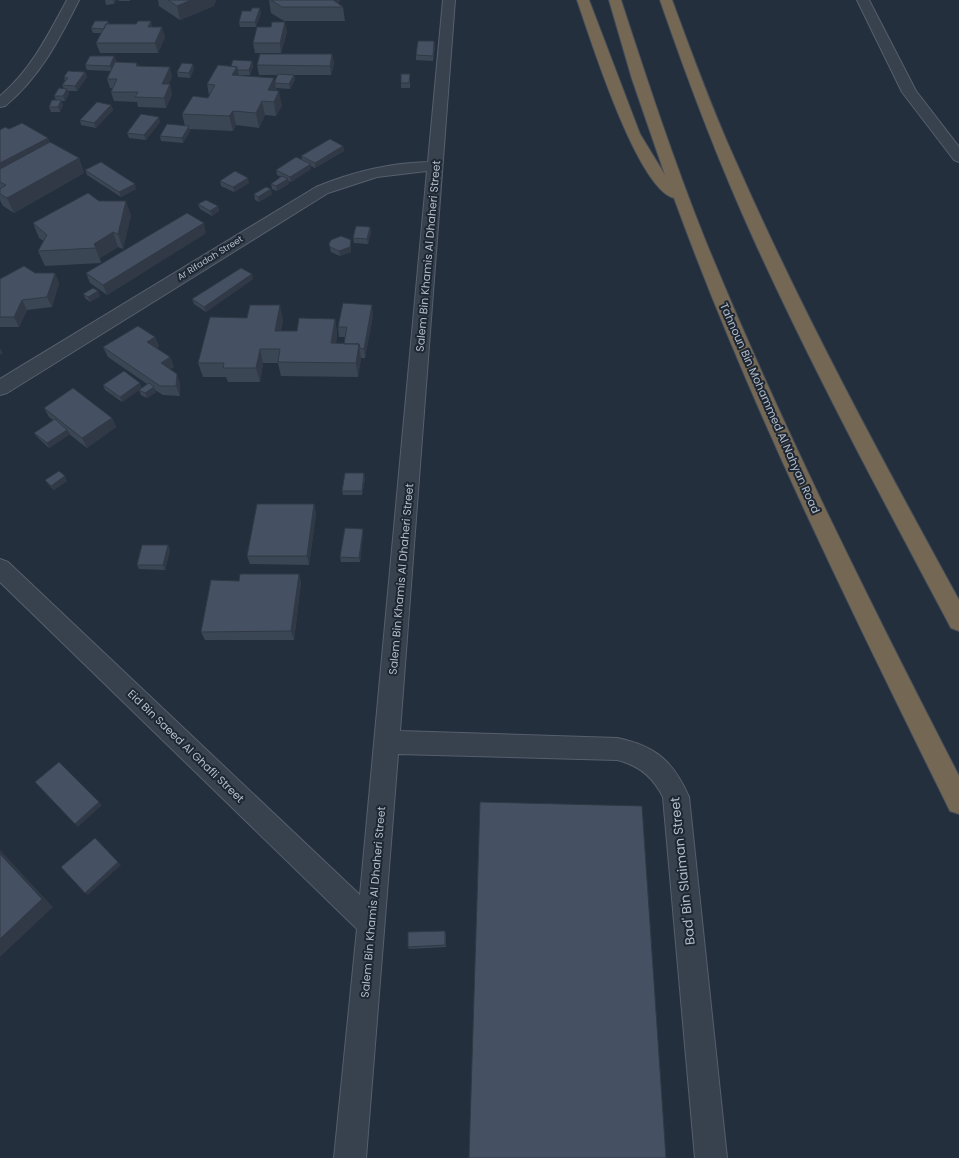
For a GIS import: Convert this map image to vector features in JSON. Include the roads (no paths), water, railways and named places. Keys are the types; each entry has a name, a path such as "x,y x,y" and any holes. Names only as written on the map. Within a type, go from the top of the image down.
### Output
{"highway":[{"path":"583,0 633,134 659,178 682,201"},
{"name":"Tahnoun Bin Mohammed Al Nahyan Road","path":"615,0 652,118 682,201 732,326 792,463 959,802"},
{"path":"666,0 694,77 716,131 781,277 888,490 959,621"}],"street":[{"path":"0,103 25,82 34,71 73,0"},
{"name":"Salem Bin Khamis Al Dhaheri Street","path":"350,1158 372,924 449,0"},
{"path":"863,0 910,92 959,157"},
{"name":"Ar Rifadah Street","path":"0,388 322,190 357,177 376,172 396,168 435,166"},
{"name":"Eid Bin Saeed Al Ghafli Street","path":"0,568 372,924"},
{"name":"Bad' Bin Slaiman Street","path":"387,742 617,749 642,756 654,763 664,773 676,797 712,1158"}]}
